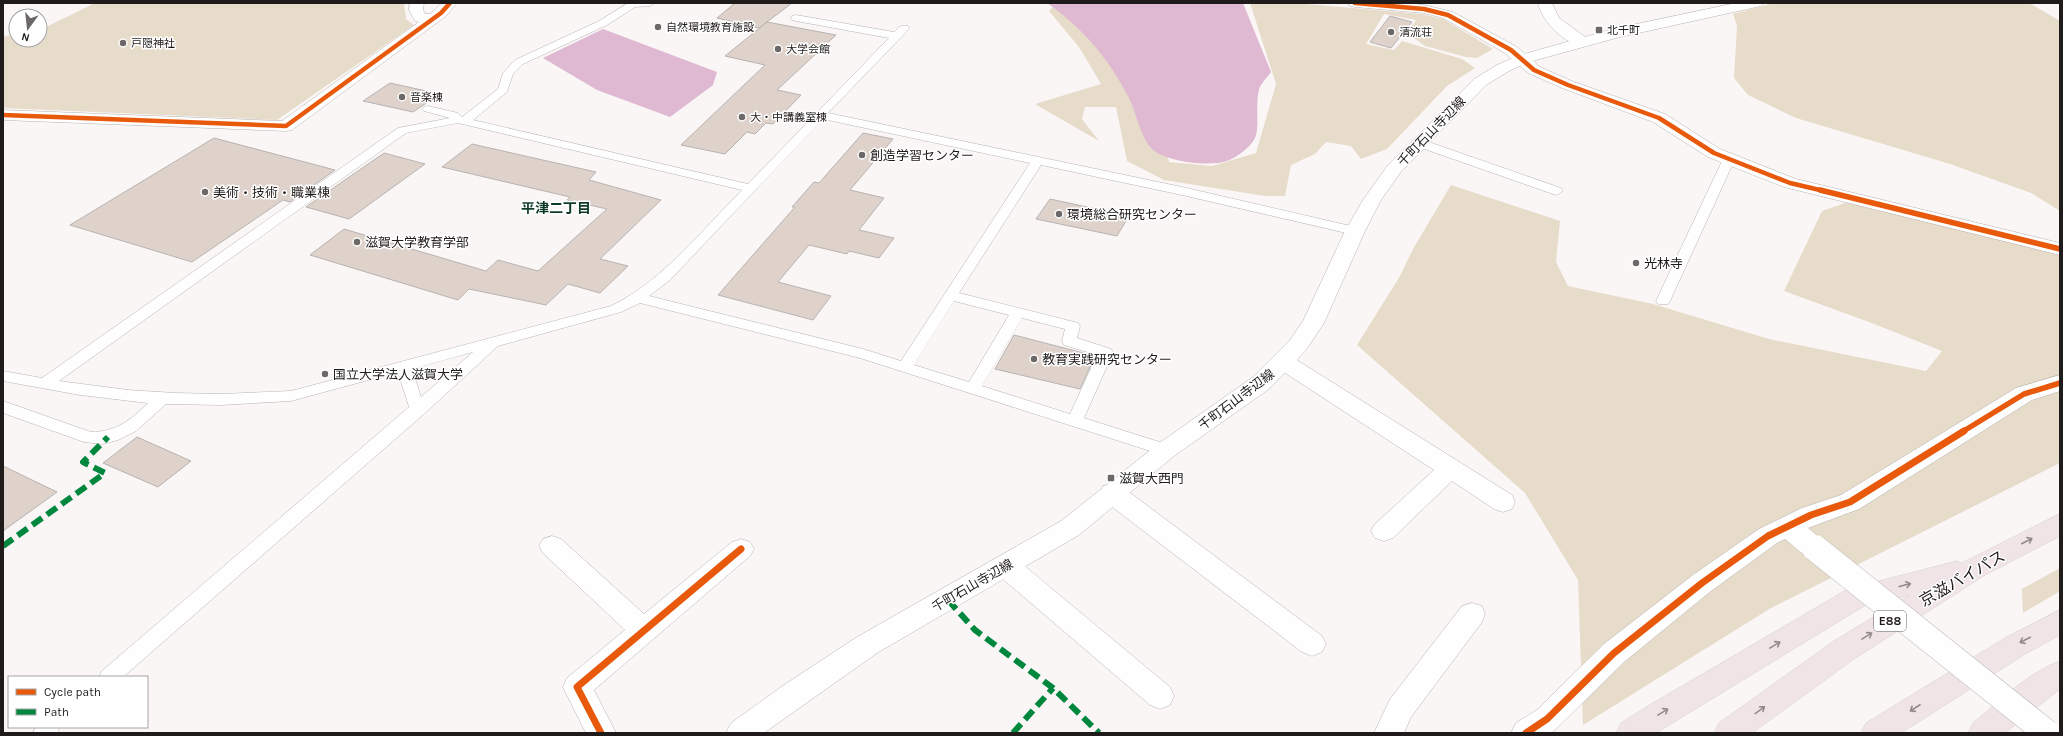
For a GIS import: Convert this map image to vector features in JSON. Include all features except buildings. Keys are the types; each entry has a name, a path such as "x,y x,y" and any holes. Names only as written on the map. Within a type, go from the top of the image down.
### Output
{"highway":[{"name":"京滋バイパス","path":"1729,733 1844,650 1976,567 2060,524"},
{"path":"1631,733 1663,712 1857,597 1976,567"},
{"path":"1876,733 2015,646 2060,622"},
{"path":"1983,733 2035,690 2060,673"}],"street":[{"path":"417,3 416,10 420,18 433,19"},
{"path":"3,115 286,126 442,13 450,3"},
{"path":"1355,3 1424,9 1448,15 1511,50 1534,70 1568,85 1658,118 1714,153 1790,183 2060,249"},
{"path":"1545,3 1546,14 1554,24 1583,42"},
{"name":"千町石山寺辺線","path":"741,733 794,694 867,644 1006,566 1070,528 1166,450 1261,383 1284,362 1313,323 1355,231 1372,200 1394,169 1480,82 1503,68 1522,59 1583,42 1756,3"},
{"path":"1284,362 1504,502"},
{"path":"1526,733 1548,719 1614,653 1696,587 1768,536 1811,515 1850,502 2024,394 2060,383"},
{"path":"1384,531 1450,469"},
{"path":"1112,493 1312,644"},
{"path":"1787,526 2047,733"},
{"path":"552,546 644,631"},
{"path":"601,733 577,687 741,549"},
{"path":"1006,566 1160,696"},
{"path":"1389,733 1400,708 1472,614"}],"lane":[{"path":"45,383 402,130 461,120 503,90 508,73 519,62 603,23 633,4 650,3"},
{"path":"3,376 105,394 162,398 251,399 291,396 404,367 616,309 638,298 665,277 900,32 796,18"},
{"path":"428,109 454,115 461,120 750,188"},
{"path":"819,115 1038,160 1355,231"},
{"path":"1420,143 1557,191"},
{"path":"1663,301 1729,159"},
{"path":"905,366 1038,160"},
{"path":"950,295 1073,326 1069,341 1106,353 1075,421"},
{"path":"638,298 751,325 905,366 1166,450"},
{"path":"973,388 1018,312"},
{"path":"110,676 418,410 494,342"},
{"path":"404,367 418,410"},
{"path":"3,407 90,438 102,438 117,436 129,429 162,398"}],"shaded area":[{"path":"95,3 404,3 406,19 414,25 277,120 3,108 3,36 8,36 8,48 48,48 48,26"},
{"path":"1047,3 1243,3 1271,72 1262,83 1259,90 1257,101 1257,128 1253,142 1239,155 1219,163 1187,162 1166,157 1157,153 1151,148 1144,137 1129,98 1104,57 1072,23"},
{"path":"1057,3 1108,45 1159,123 1169,162 1212,166 1256,153 1276,84 1250,3 1295,3 1422,14 1443,19 1493,49 1477,58 1466,57 1425,46 1407,33 1416,20 1384,14 1366,44 1394,50 1402,41 1462,59 1475,68 1447,86 1387,149 1361,159 1351,146 1326,142 1315,154 1291,165 1285,196 1265,196 1164,180 1127,161 1116,107 1085,107 1082,119 1099,141 1035,104 1101,84 1079,47 1049,11"},
{"path":"1774,3 2026,3 2031,4 2060,21 2060,211 2031,193 1950,164 1796,118 1748,95 1734,78 1737,26 1733,14"},
{"path":"603,29 717,72 713,85 670,117 597,90 543,58"},
{"path":"1451,185 1560,221 1556,262 1568,286 1653,304 1769,339 1926,371 1942,351 1784,291 1822,211 1848,202 2060,253 2060,463 1771,608 1583,725 1578,580 1525,493 1357,345 1400,276 1413,249"},
{"path":"2060,568 2060,591 2023,613 2022,589"}],"marked path":[{"path":"3,546 105,473 83,462 108,437"},
{"path":"948,600 975,630 1053,688 1099,733"},
{"path":"1013,733 1053,688"}],"cycle path":[{"path":"3,115 286,126 441,13 450,3"},
{"path":"1355,3 1424,9 1448,15 1511,50 1534,70 1568,85 1659,118 1714,153 1790,183 2060,249"},
{"path":"1526,733 1547,719 1614,653 1702,583 1768,536 1811,515 1850,502 2024,394 2060,383"},
{"path":"601,733 577,687 741,549"}],"place":[{"name":"自然環境教育施設","path":"658,27"},
{"name":"北千町","path":"1599,30"},
{"name":"清流荘","path":"1391,32"},
{"name":"戸隠神社","path":"123,43"},
{"name":"大学会館","path":"778,49"},
{"name":"音楽棟","path":"402,97"},
{"name":"大・中講義室棟","path":"742,117"},
{"name":"創造学習センター","path":"862,155"},
{"name":"美術・技術・職業棟","path":"205,192"},
{"name":"環境総合研究センター","path":"1059,214"},
{"name":"滋賀大学教育学部","path":"357,242"},
{"name":"光林寺","path":"1636,263"},
{"name":"教育実践研究センター","path":"1034,359"},
{"name":"国立大学法人滋賀大学","path":"325,374"},
{"name":"滋賀大西門","path":"1111,478"}],"district":[{"name":"平津二丁目","path":"556,208"}]}
